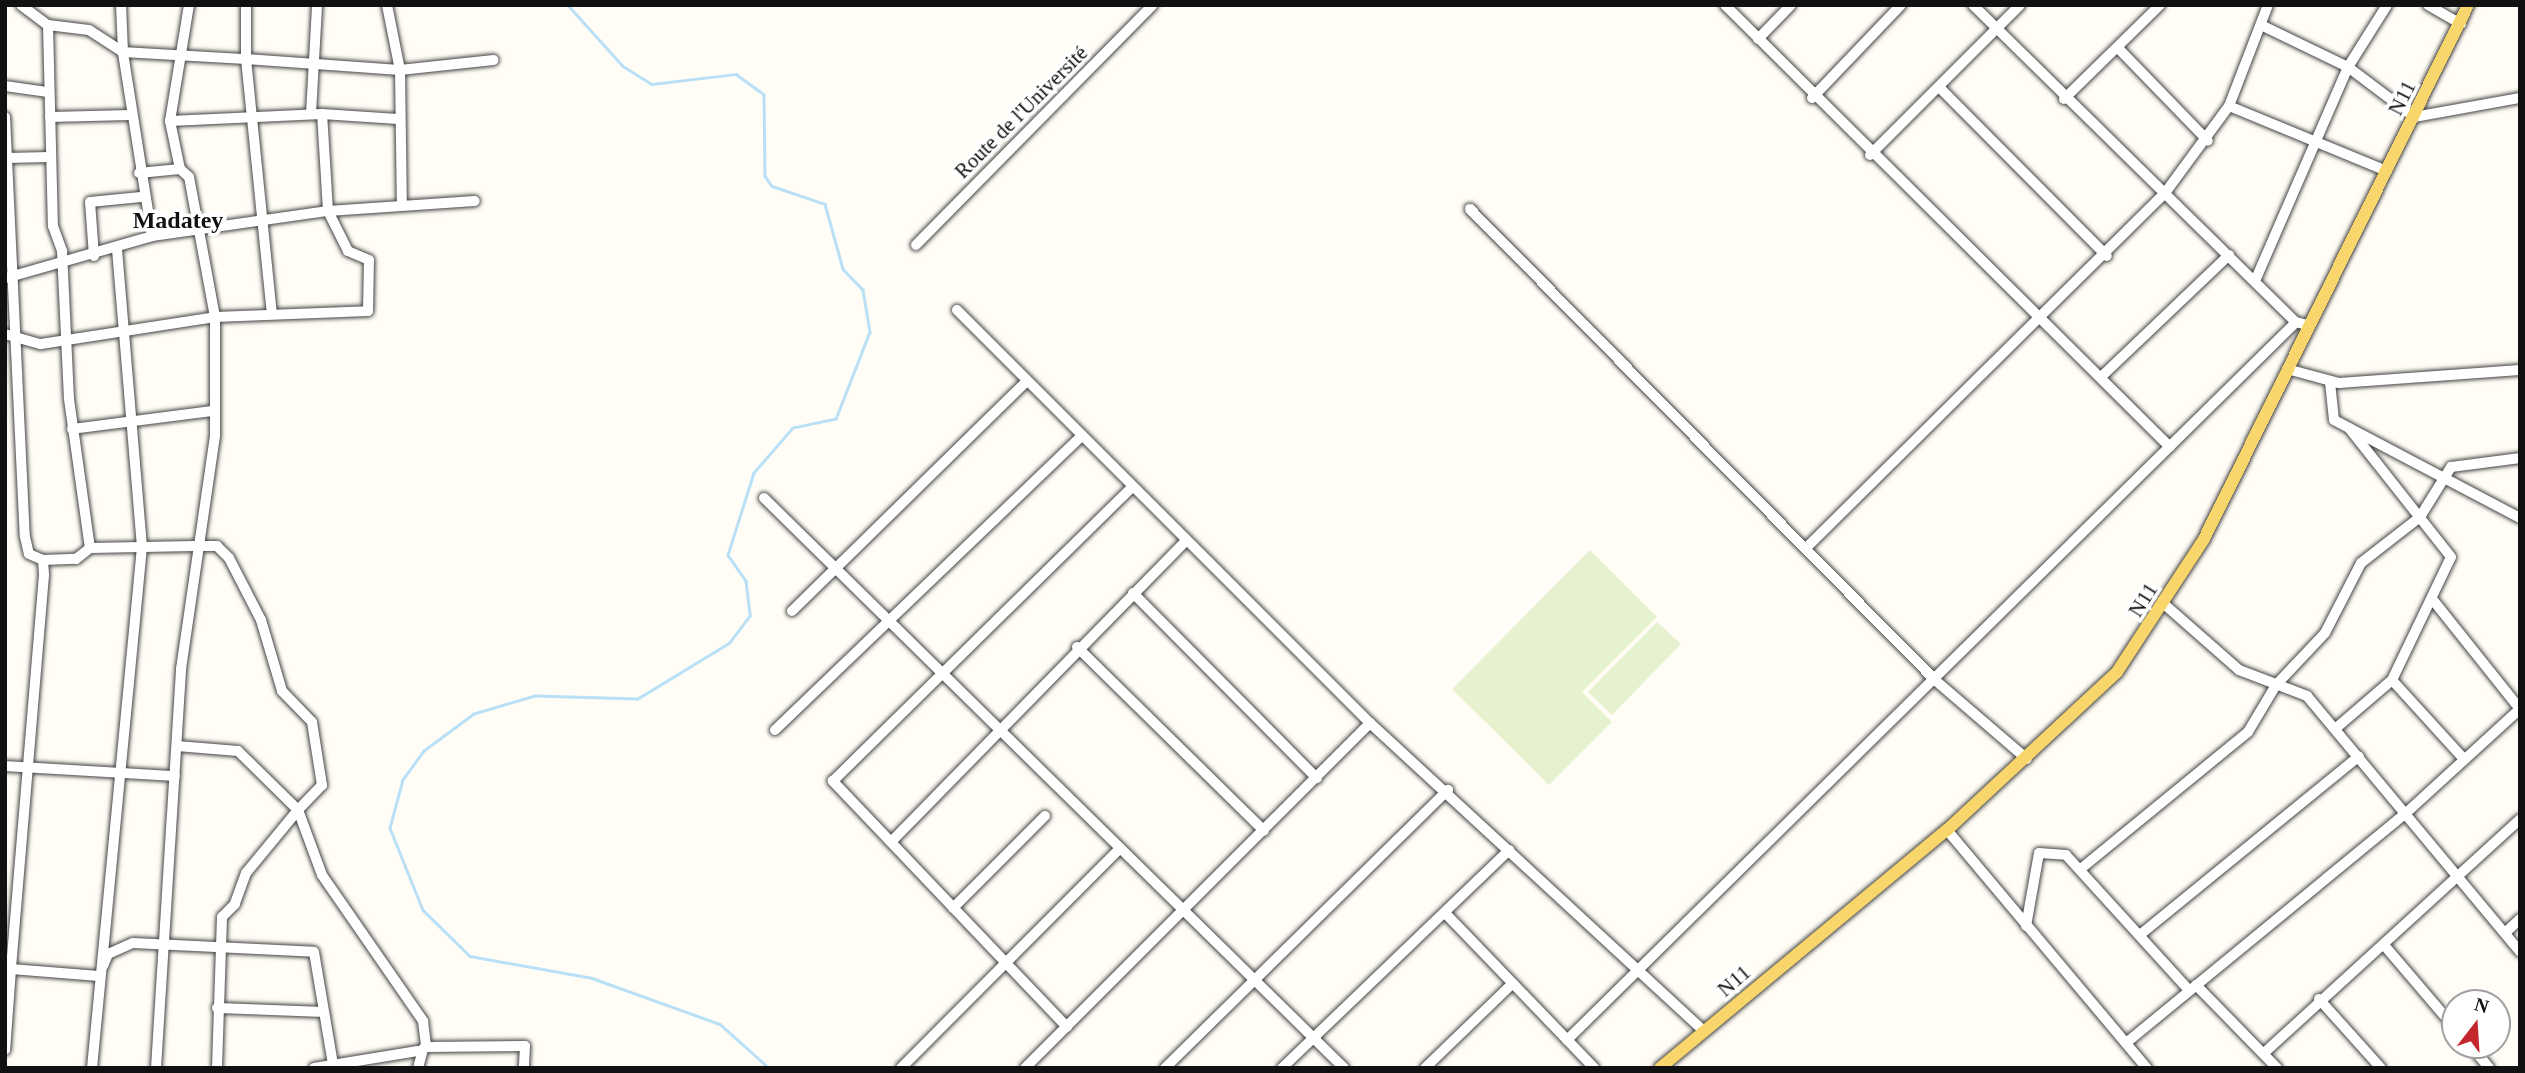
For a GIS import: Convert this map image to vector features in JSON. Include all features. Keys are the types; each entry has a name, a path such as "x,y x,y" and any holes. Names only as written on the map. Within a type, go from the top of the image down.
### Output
{"main road":[{"name":"N11","path":"1660,1068 1947,830 2027,759 2117,672 2164,604 2287,369 2301,323 2387,171 2468,5"}],"street":[{"path":"21,5 48,25 89,30 123,52 400,70 493,60"},
{"path":"121,5 123,52 141,197 152,236"},
{"path":"156,1068 177,746 195,546 215,436 215,317 201,230 189,177 180,169 170,121 189,5"},
{"path":"246,5 246,59 272,313"},
{"path":"5,334 17,339 68,342 215,317 272,313 368,312 369,260 348,251 328,211 314,65 317,5"},
{"path":"387,5 400,70 398,119 402,205"},
{"name":"Route de l'Université","path":"916,245 1153,5"},
{"path":"1725,5 1812,98 2170,446"},
{"path":"1758,38 1791,5"},
{"path":"1812,98 1901,5"},
{"path":"1567,1040 2170,446 2301,323 2064,99 1973,5"},
{"path":"1870,155 2020,5"},
{"path":"2064,99 2160,5"},
{"path":"1806,548 2107,256 2165,193 2208,141 2229,106 2268,5"},
{"path":"2255,281 2348,67 2387,5"},
{"path":"2428,5 2461,24"},
{"path":"48,25 49,157 68,342 72,429 90,548"},
{"path":"2261,25 2348,67 2414,117 2520,98"},
{"path":"2118,48 2208,141"},
{"path":"5,86 47,92"},
{"path":"1939,87 2107,256"},
{"path":"2229,106 2387,171"},
{"path":"50,117 131,114"},
{"path":"170,121 317,114 398,119"},
{"path":"5,117 8,278 17,339 25,537 29,554 43,560 76,559 90,548 217,546 233,563 261,620 282,691 312,722 322,785 246,873 235,904 222,917 217,1068"},
{"path":"7,158 49,157"},
{"path":"139,173 180,169"},
{"path":"94,256 90,202 141,197"},
{"path":"8,278 61,266 152,236 328,211 475,201"},
{"path":"1470,209 1935,680 2027,759"},
{"path":"92,1068 142,547 135,422 117,248"},
{"path":"2101,377 2229,255"},
{"path":"957,310 1130,489 1370,723 1448,790 1704,1031"},
{"path":"2287,369 2330,382 2520,370"},
{"path":"793,611 1026,382"},
{"path":"2330,382 2334,420 2444,482 2520,518"},
{"path":"72,429 213,411"},
{"path":"2334,729 2392,680 2433,600 2451,557 2349,428"},
{"path":"775,730 1080,438"},
{"path":"2082,867 2248,732 2276,685 2325,633 2361,563 2420,517 2451,467 2520,458"},
{"path":"1067,1027 833,781 1130,489"},
{"path":"765,498 836,566 885,622 1184,908 1344,1068"},
{"path":"891,842 1077,647 1186,541"},
{"path":"5,1050 8,969 31,768 43,560"},
{"path":"1133,593 1317,778"},
{"path":"2126,1043 2406,813 2520,709 2433,600"},
{"path":"2164,604 2239,670 2307,696 2360,756 2520,951"},
{"path":"1077,647 1264,831"},
{"path":"2392,680 2463,759"},
{"path":"1025,1068 1370,723"},
{"path":"177,746 238,751 298,810 322,875 423,1021 418,1068"},
{"path":"2141,934 2360,756"},
{"path":"5,766 175,776"},
{"path":"1165,1068 1254,977 1448,790"},
{"path":"953,908 1045,816"},
{"path":"2264,1053 2319,999 2460,877 2520,819"},
{"path":"1947,830 2147,1068"},
{"path":"901,1068 1120,848"},
{"path":"1282,1068 1447,915 1509,850"},
{"path":"2026,926 2039,853 2066,855 2082,867 2193,988 2277,1068"},
{"path":"1447,915 1594,1068"},
{"path":"2505,933 2520,919"},
{"path":"99,976 118,946 164,942 314,951 319,1012 333,1064"},
{"path":"2384,945 2441,1012"},
{"path":"8,969 99,976"},
{"path":"1425,1068 1513,983"},
{"path":"2319,999 2381,1068"},
{"path":"217,1008 319,1012"},
{"path":"314,1068 333,1064 376,1062 422,1049 525,1046 524,1068"}],"green space":[{"path":"1590,550 1657,617 1582,692 1612,722 1549,785 1452,689"},
{"path":"1657,622 1681,644 1612,715 1588,692"}],"waterway":[{"path":"568,5 623,66 652,84 736,74 764,94 765,176 772,186 825,204 843,269 863,290 870,332 836,419 793,428 754,473 728,555 746,581 750,616 730,643 638,699 535,696 474,714 424,751 403,780 390,828 423,910 470,956 592,978 720,1024 769,1068"}],"district":[{"name":"Madatey","path":"178,221"}]}
